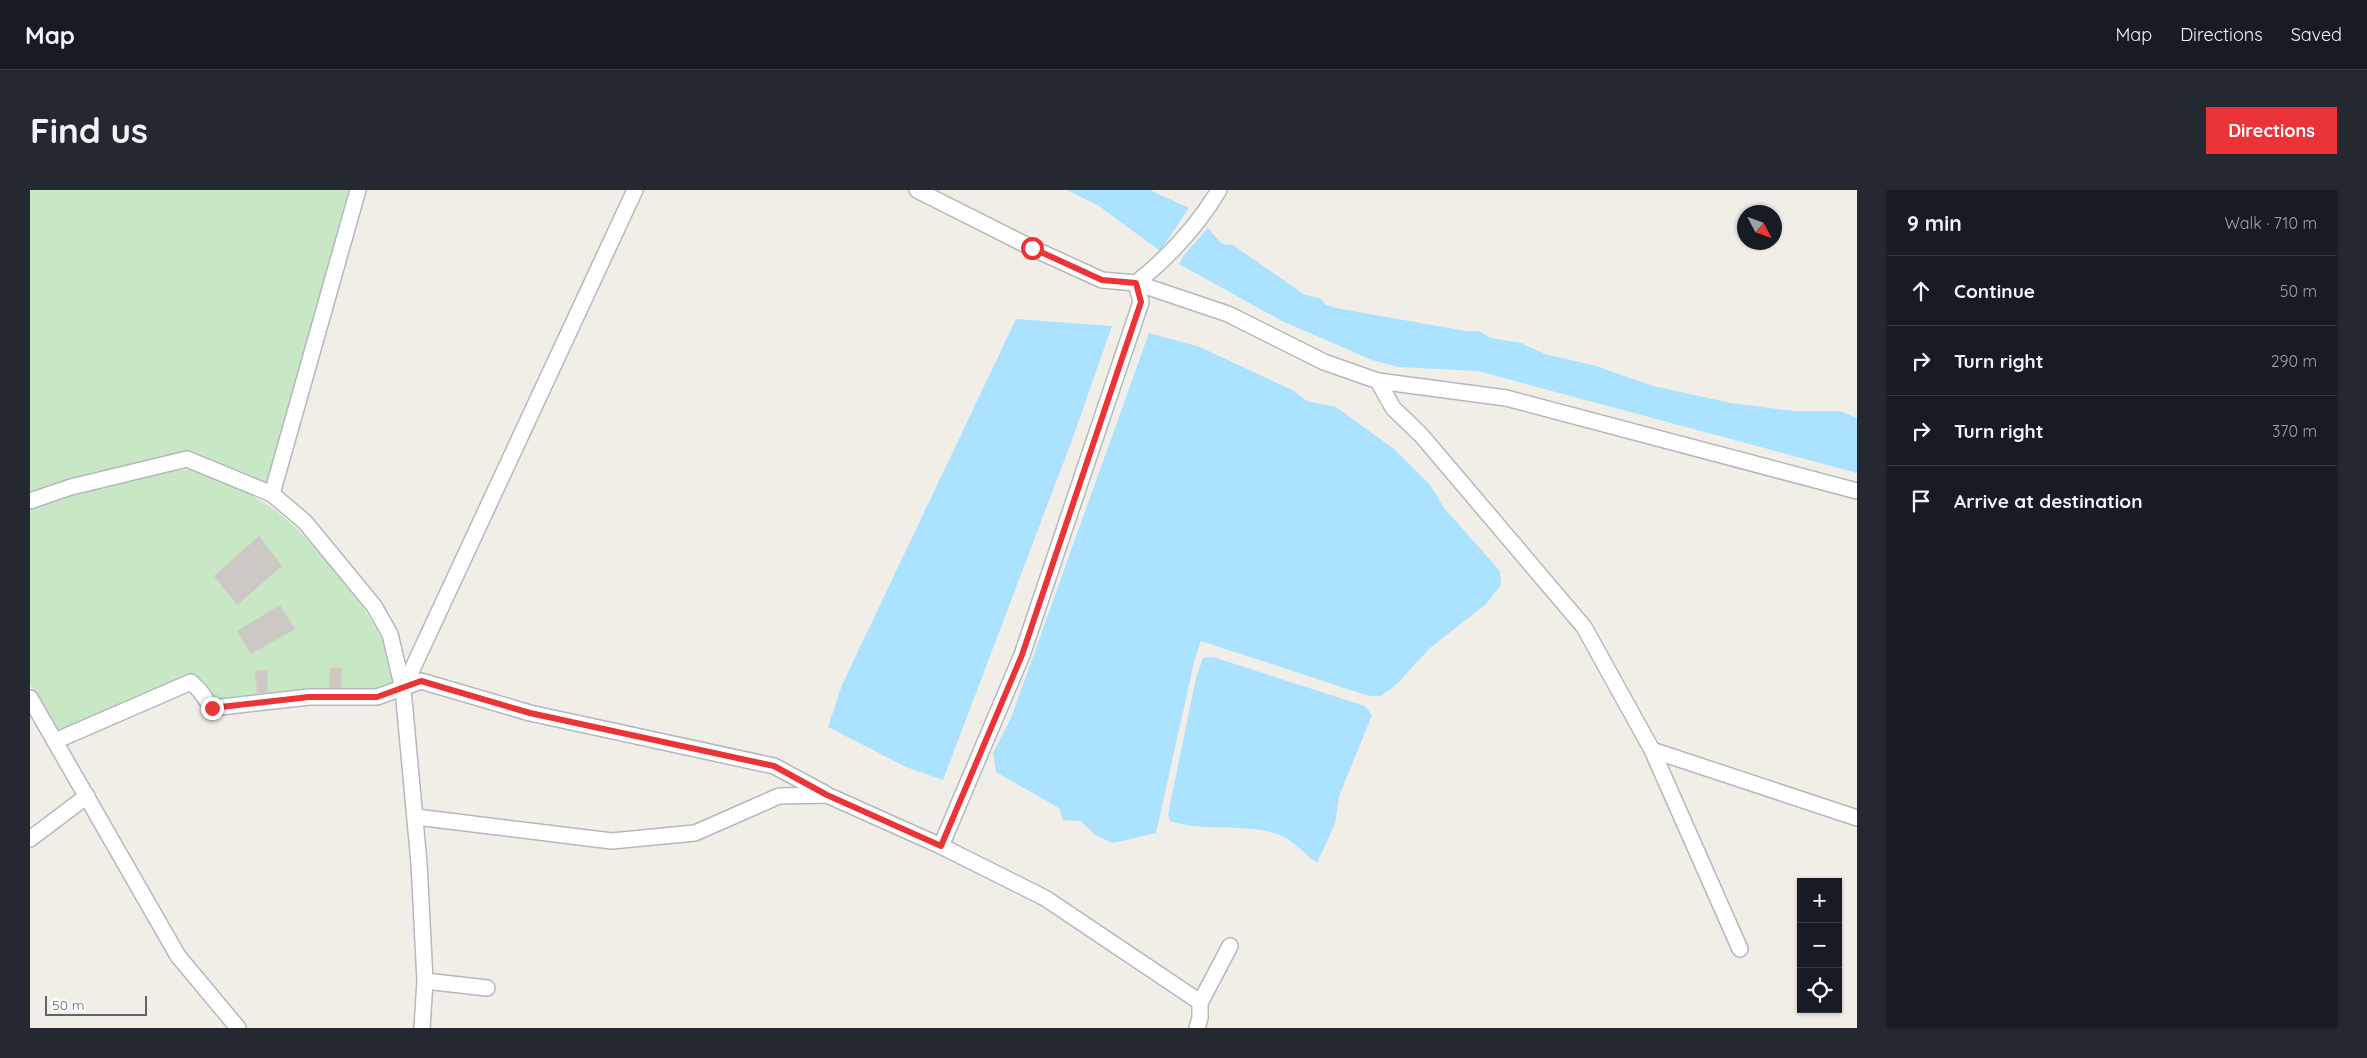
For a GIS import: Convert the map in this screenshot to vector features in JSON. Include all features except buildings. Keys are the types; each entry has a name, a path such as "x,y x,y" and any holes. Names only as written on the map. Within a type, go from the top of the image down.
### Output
{"street":[{"path":"272,494 358,190"},
{"path":"403,688 634,190"},
{"path":"917,190 1032,248 1102,280 1136,283 1228,314 1324,362 1378,381 1506,398 1857,491"},
{"path":"1136,283 1164,261 1202,218 1219,190"},
{"path":"941,846 1022,655 1141,302 1136,283"},
{"path":"1378,381 1393,408 1421,435 1584,627 1652,750 1740,949"},
{"path":"30,501 71,487 187,459 272,494 305,522 374,606 390,634 403,688 416,817 425,981 422,1028"},
{"path":"55,741 191,682 212,708 309,697 377,697 421,681 530,713 774,766 827,795 941,846 1045,898 1200,1003"},
{"path":"30,698 178,956 238,1028"},
{"path":"1652,750 1857,818"},
{"path":"416,817 612,841 694,833 779,796 827,795"},
{"path":"30,839 87,796"},
{"path":"1197,1028 1200,1018 1200,1003 1230,946"},
{"path":"425,981 487,988"}],"green space":[{"path":"30,190 348,190 331,266 268,488 187,456 30,498"},
{"path":"193,469 263,502 287,520 319,552 350,590 375,627 384,643 392,665 396,688 213,707 191,681 59,732 52,726 30,685 30,508 110,484 172,471"}],"water":[{"path":"1067,190 1150,190 1189,208 1160,251 1099,206"},
{"path":"1208,228 1222,244 1233,245 1305,295 1320,298 1326,305 1466,331 1478,331 1491,338 1521,343 1545,354 1596,366 1653,386 1731,403 1795,411 1840,411 1857,418 1857,473 1478,371 1398,367 1372,360 1282,321 1179,264 1184,255"},
{"path":"1016,319 1112,326 1072,440 943,780 906,767 828,727 842,685"},
{"path":"1149,333 1200,347 1294,391 1307,401 1336,407 1394,449 1430,485 1445,509 1500,571 1501,585 1486,604 1430,648 1396,685 1381,696 1369,696 1201,641 1195,658 1156,833 1113,843 1097,836 1080,821 1063,820 1059,808 996,772 993,753 1011,718"},
{"path":"1213,657 1365,706 1372,715 1339,796 1335,824 1317,863 1285,837 1266,831 1184,825 1170,821 1168,814 1196,678 1203,658"}],"route":[{"path":"212,708 309,697 377,697 421,681 530,713 774,766 827,795 941,846 1022,655 1141,302 1136,283 1102,280 1032,248"}]}
